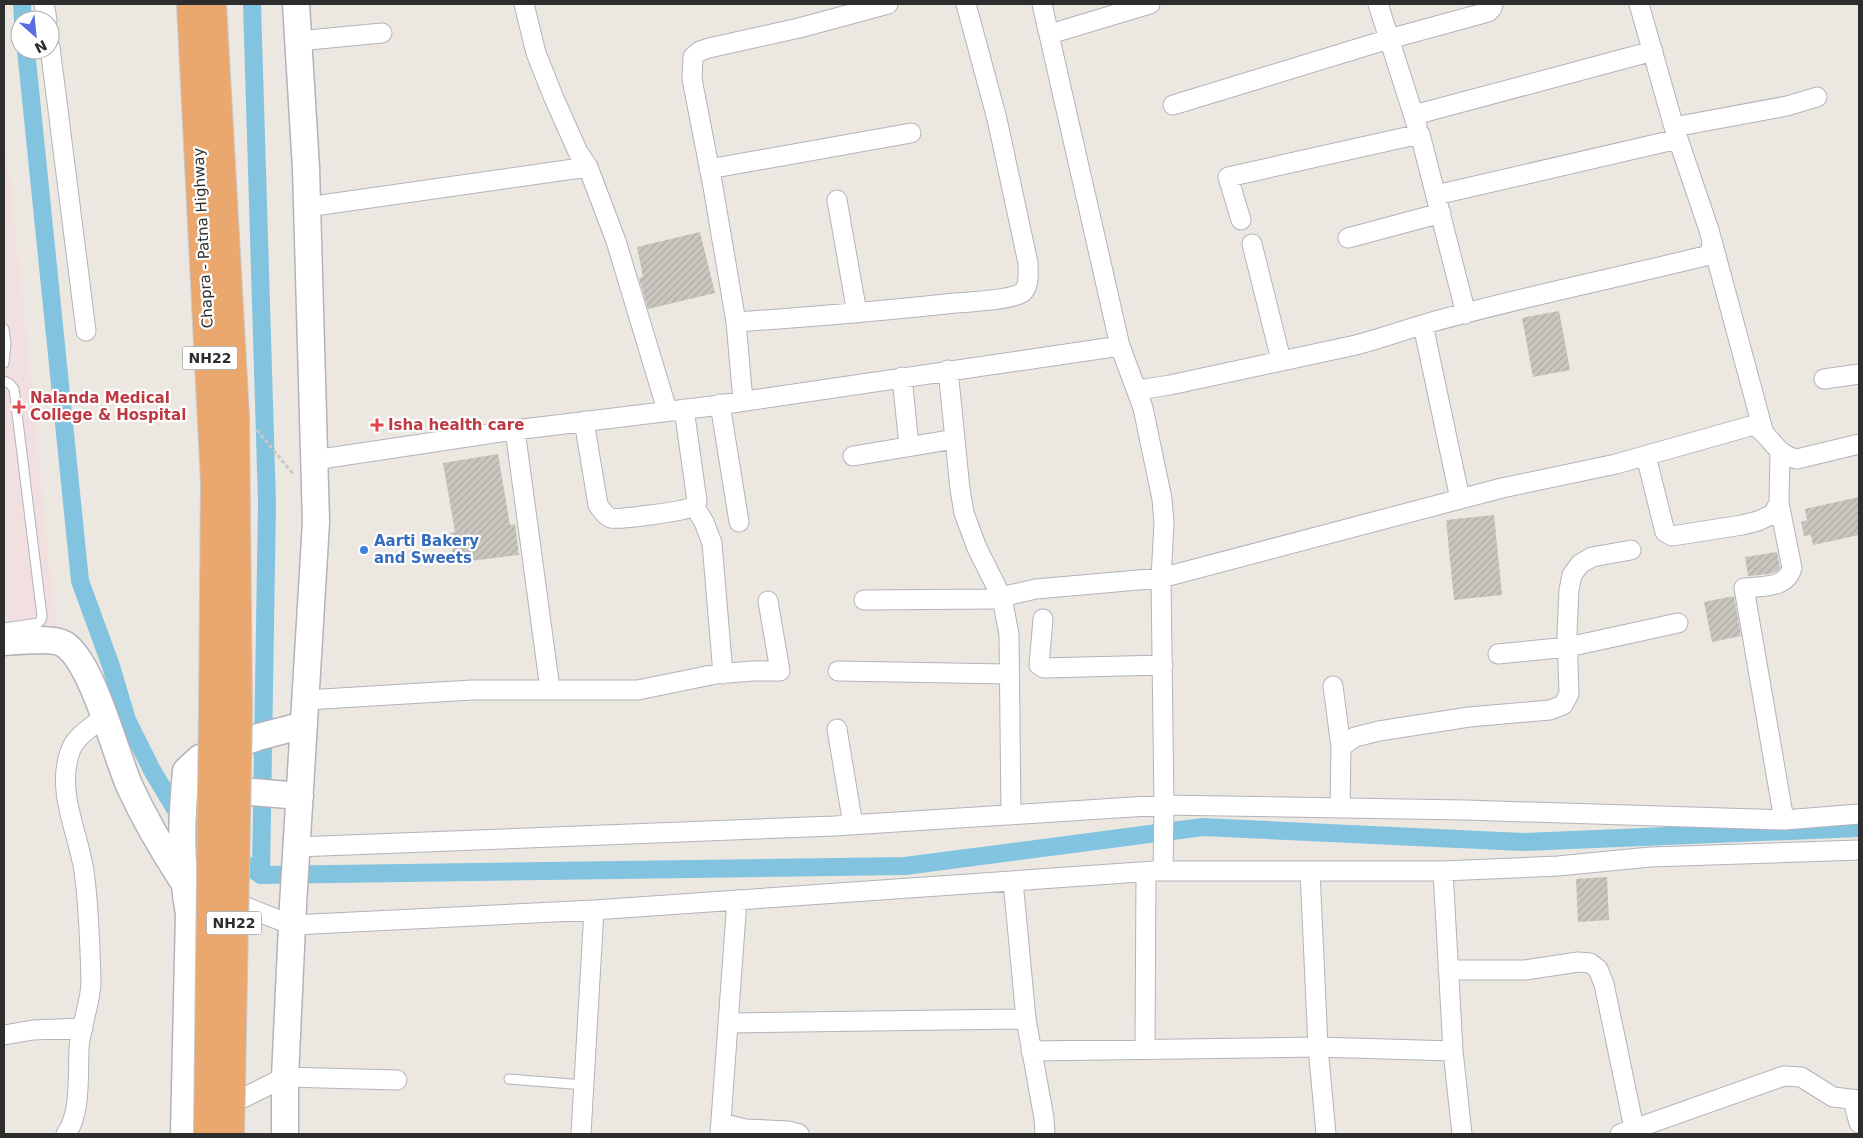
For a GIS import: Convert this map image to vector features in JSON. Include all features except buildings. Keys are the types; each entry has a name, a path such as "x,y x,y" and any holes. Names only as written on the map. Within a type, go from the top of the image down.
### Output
{"highway":[{"name":"Chapra - Patna Highway","path":"190,4 226,705"},
{"name":"Chapra - Patna Highway","path":"212,4 235,416 226,705"},
{"name":"NH22","path":"208,1134 226,705"},
{"name":"NH22","path":"226,705 230,1134"}],"street":[{"path":"285,1134 285,1077 300,796 298,719 316,522 307,207 296,4"},
{"path":"524,4 536,53 578,152 588,167 676,410 697,501 694,506 684,510 625,517 611,518 604,513 598,504 594,492 584,421"},
{"path":"743,401 736,322 692,79 693,57 700,51 709,48 799,28 888,4"},
{"path":"736,322 856,314 1011,296 1023,292 1027,284 1028,262 1006,156 966,4"},
{"path":"1042,4 1120,346 1138,390 1143,408 1162,498 1164,542 1161,578 1164,842 1155,872 1145,1049"},
{"path":"1050,34 1150,4"},
{"path":"1378,4 1420,134 1466,314"},
{"path":"1173,105 1389,39 1488,12 1493,4"},
{"path":"1640,4 1676,133 1712,241 1764,430 1780,452 1788,458 1797,459 1859,444"},
{"path":"298,41 382,33"},
{"path":"1414,115 1653,50"},
{"path":"52,60 86,331"},
{"path":"1436,195 1817,97"},
{"path":"709,169 911,133"},
{"path":"1241,220 1228,177 1420,134"},
{"path":"307,207 588,167"},
{"path":"837,200 856,314"},
{"path":"1348,238 1440,213"},
{"path":"1138,390 1170,385 1384,338 1423,324 1705,256 1711,252 1712,241"},
{"path":"1252,244 1281,360"},
{"path":"1423,324 1460,499"},
{"path":"314,460 515,430 743,401 1120,346"},
{"path":"948,370 964,513 977,548 1002,598 1009,634 1011,815"},
{"path":"1824,379 1859,374"},
{"path":"902,377 909,446"},
{"path":"720,404 739,522"},
{"path":"864,600 1002,598 1017,592 1036,589 1161,578 1502,488 1616,464 1754,425 1764,430"},
{"path":"515,430 550,689"},
{"path":"853,456 955,439"},
{"path":"1780,452 1779,503 1792,568 1790,576 1779,584 1744,588 1784,820"},
{"path":"1646,456 1665,532 1672,536 1758,520 1773,514 1779,503"},
{"path":"694,506 704,522 712,543 723,674"},
{"path":"1341,747 1355,737 1379,731 1469,717 1550,710 1563,704 1569,694 1569,590 1572,575 1580,564 1592,557 1631,550"},
{"path":"397,1080 285,1077 184,1127 189,914 186,772 200,758 258,737 298,719 472,690 638,690 723,674 753,671 780,672 768,601"},
{"path":"1043,619 1039,665 1044,668 1163,665"},
{"path":"1498,654 1568,647 1678,623"},
{"path":"4,642 38,639 63,642 76,653 95,693 137,801 156,842 188,884 293,915 594,910 1155,872 1443,871 1558,866 1650,857 1859,850"},
{"path":"4,657 76,653"},
{"path":"838,672 1008,674"},
{"path":"1333,686 1341,747 1340,808"},
{"path":"66,1134 73,1124 80,1043 91,984 86,888 80,849 71,820 66,780 70,750 77,739 104,717"},
{"path":"837,729 853,825"},
{"path":"187,827 196,787 300,796"},
{"path":"296,853 853,825 1011,815 1164,809 1340,808 1465,810 1784,820 1859,814"},
{"path":"1310,871 1318,1047 1326,1134"},
{"path":"1443,871 1453,1051 1462,1134"},
{"path":"1013,881 1026,1019 1044,1118 1045,1134"},
{"path":"737,900 721,1128 788,1131 798,1134"},
{"path":"581,1134 594,910"},
{"path":"1448,970 1525,970 1578,962 1590,963 1598,969 1604,984 1627,1131 1784,1076 1801,1078 1833,1097 1856,1100 1859,1123"},
{"path":"728,1023 1026,1019"},
{"path":"4,1035 34,1030 83,1028"},
{"path":"1031,1050 1318,1047 1453,1051"}],"lane":[{"path":"4,329 6,344 4,363"},
{"path":"4,381 14,389 42,616 38,623 4,628"},
{"path":"509,1079 584,1085"}],"path":[{"path":"260,433 281,459"}],"shaded area":[{"name":"Nalanda Medical College & Hospital","path":"4,138 11,187 56,627 4,633"}],"waterway":[{"path":"22,4 22,10"},
{"path":"252,4 267,503 261,875"},
{"path":"27,60 80,581 111,666 127,720 153,772 182,820 261,875 905,866 1203,827 1523,842 1859,828"}],"place":[{"name":"Nalanda Medical College & Hospital","path":"19,407"},
{"name":"Isha health care","path":"377,425"},
{"name":"Aarti Bakery and Sweets","path":"364,550"}]}
